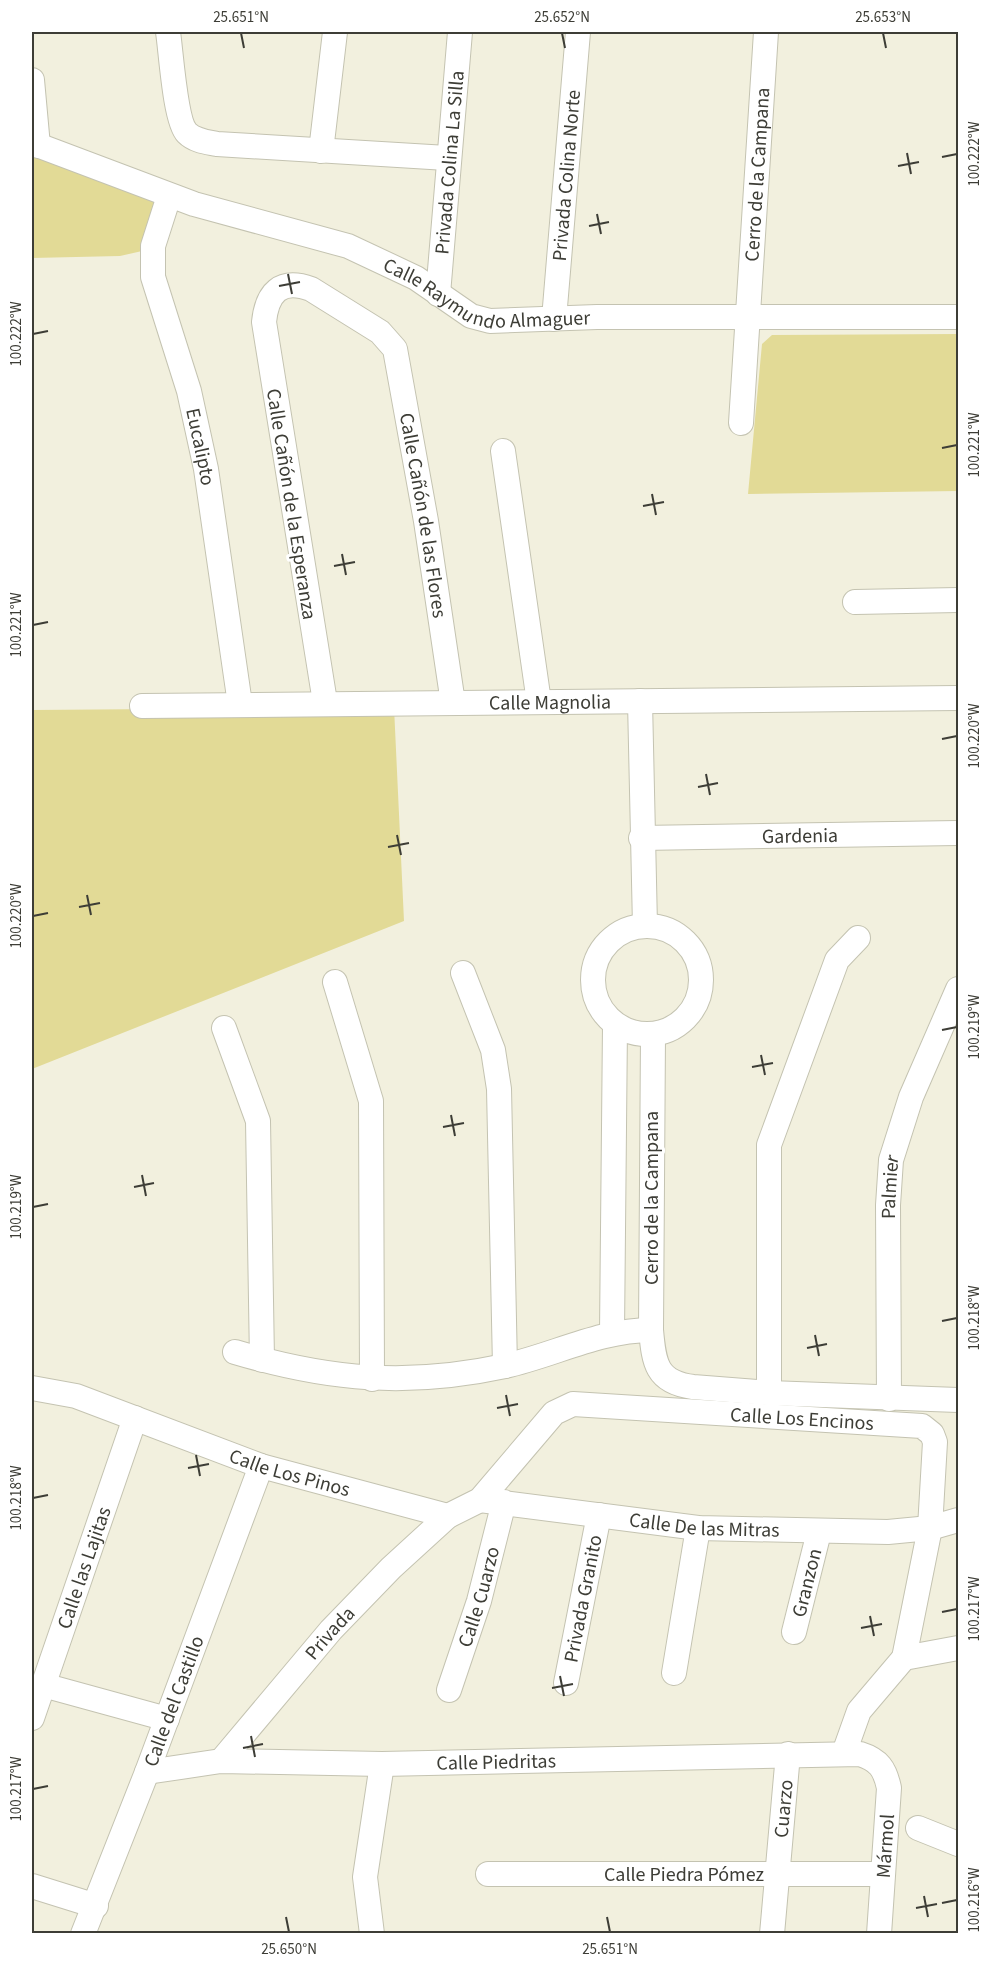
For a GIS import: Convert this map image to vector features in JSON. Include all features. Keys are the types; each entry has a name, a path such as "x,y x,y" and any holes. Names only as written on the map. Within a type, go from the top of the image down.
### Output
{"street":[{"path":"168,32 180,119 187,133 200,141 217,144 447,158"},
{"path":"321,151 335,32"},
{"name":"Privada Colina La Silla","path":"438,294 447,158 460,32"},
{"name":"Privada Colina Norte","path":"554,319 578,32"},
{"name":"Cerro de la Campana","path":"741,423 766,32"},
{"path":"32,80 35,145"},
{"name":"Calle Raymundo Almaguer","path":"35,145 114,172 169,196 348,246 408,273 471,316 490,321 958,317"},
{"name":"Eucalipto","path":"169,196 153,246 153,277 189,391 206,469 240,704"},
{"name":"Calle Cañón de la Esperanza","path":"325,702 266,347 266,306 270,296 277,290 300,285 311,289 380,332"},
{"name":"Calle Cañón de las Flores","path":"380,332 395,349 399,361 453,703"},
{"path":"503,451 539,702"},
{"path":"855,602 958,600"},
{"name":"Calle Magnolia","path":"141,706 325,702 453,703 958,698"},
{"path":"640,701 641,838 645,926"},
{"name":"Gardenia","path":"641,838 958,833"},
{"path":"645,926 669,930 686,942 697,959 702,979 698,999 688,1016 672,1029 653,1035 633,1033 615,1025 602,1010 594,992 593,972 600,953 613,938 630,928 645,926"},
{"path":"858,938 837,960 769,1145 769,1393 958,1400"},
{"path":"463,973 493,1050 499,1089 505,1366"},
{"path":"335,982 371,1101 372,1379"},
{"name":"Palmier","path":"889,1399 888,1206 891,1160 911,1097 958,989"},
{"path":"612,1333 615,1025"},
{"path":"224,1028 258,1121 262,1360"},
{"name":"Cerro de la Campana","path":"653,1035 651,1330 654,1361 661,1373 681,1386 769,1393"},
{"path":"235,1352 310,1372 372,1379 440,1377 505,1366 612,1333 651,1330"},
{"name":"Calle Los Pinos","path":"32,1388 76,1396 261,1466 448,1516"},
{"name":"Calle Los Encinos","path":"480,1500 554,1413 573,1404 922,1426 932,1434 935,1443 930,1528 904,1658"},
{"name":"Calle las Lajitas","path":"32,1718 135,1418"},
{"name":"Calle del Castillo","path":"82,1934 96,1906 261,1466"},
{"name":"Calle De las Mitras","path":"480,1500 699,1528 888,1532 930,1528 958,1520"},
{"name":"Privada","path":"221,1761 331,1630 391,1568 448,1516 480,1500"},
{"name":"Calle Cuarzo","path":"449,1690 479,1601 504,1502"},
{"name":"Privada Granito","path":"566,1683 599,1515"},
{"path":"674,1673 699,1528"},
{"name":"Granzon","path":"794,1632 819,1532"},
{"path":"844,1753 859,1711 904,1658 958,1648"},
{"path":"43,1684 167,1719"},
{"path":"249,1728 260,1762"},
{"name":"Calle Piedritas","path":"147,1772 221,1761 382,1764 844,1753 860,1754 878,1762"},
{"name":"Cuarzo","path":"772,1934 788,1754"},
{"name":"Mármol","path":"878,1762 886,1773 889,1788 879,1934"},
{"path":"372,1934 365,1877 382,1764"},
{"path":"918,1828 958,1844"},
{"name":"Calle Piedra Pómez","path":"488,1874 882,1874"},
{"path":"32,1886 96,1906"}],"shaded area":[{"path":"32,150 162,201 151,249 120,256 32,258"},
{"path":"958,334 958,491 748,494 762,344 772,335"},
{"path":"394,707 404,921 32,1069 32,710"}]}
